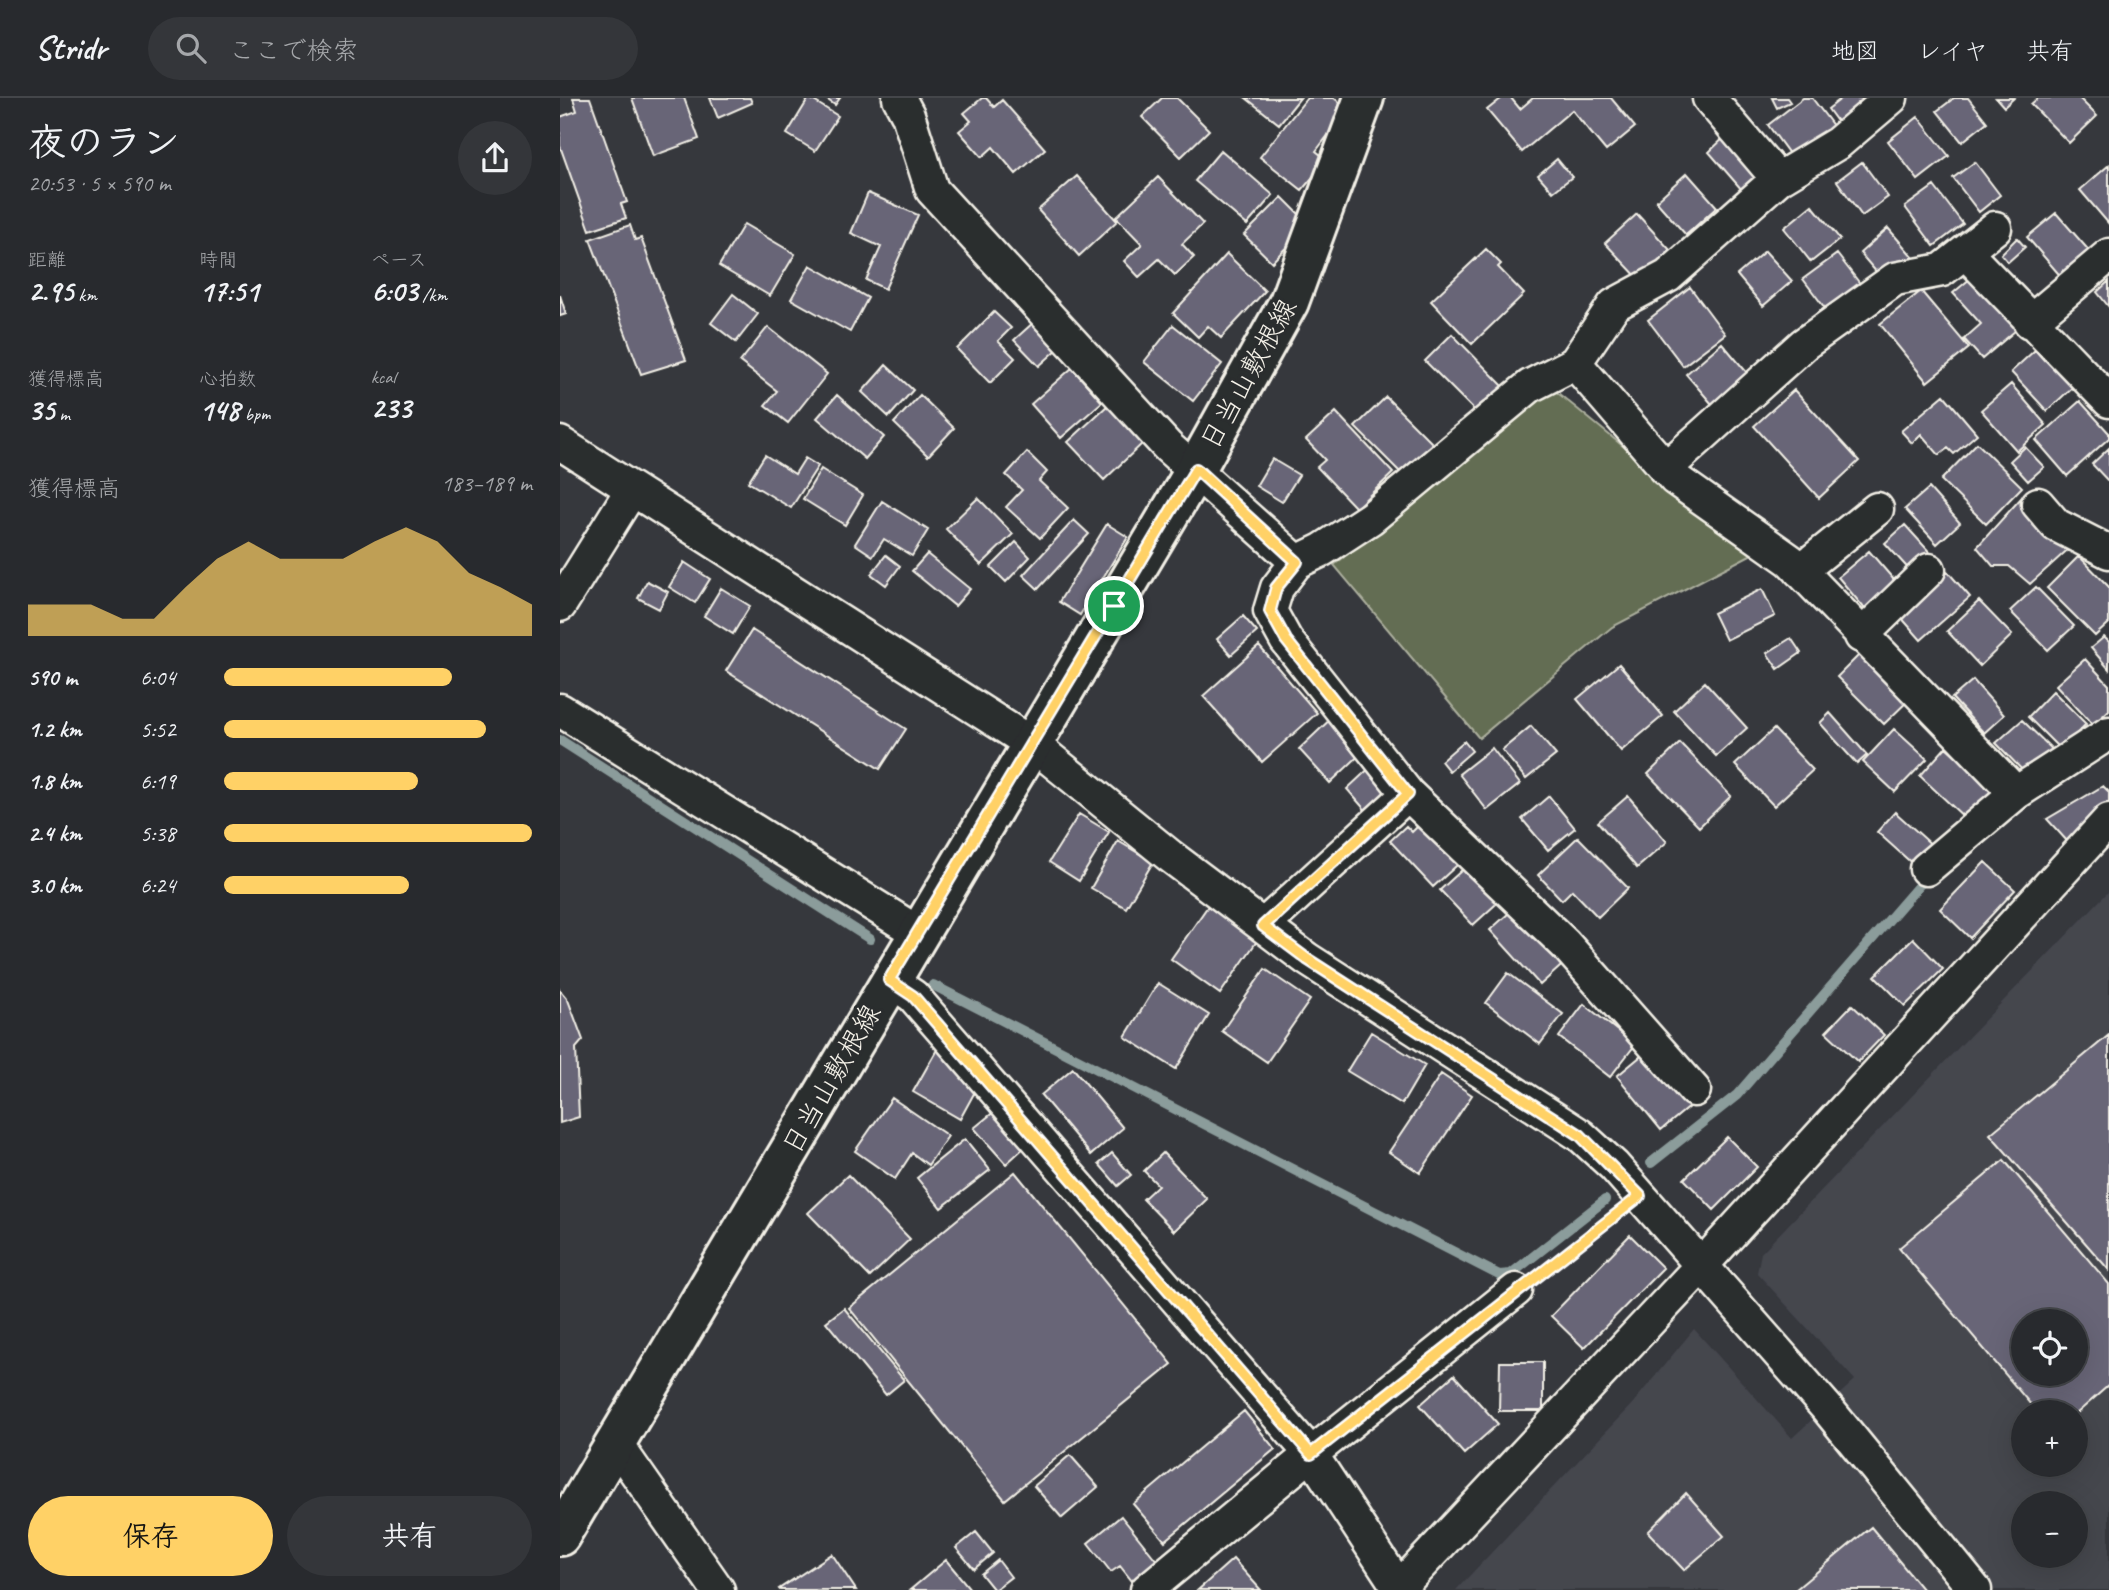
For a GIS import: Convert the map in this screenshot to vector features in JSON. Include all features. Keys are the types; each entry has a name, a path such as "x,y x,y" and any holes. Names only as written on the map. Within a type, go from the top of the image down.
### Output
{"main road":[{"name":"日当山敷根線","path":"560,1536 617,1445 917,932 1196,469 1289,302 1364,98"}],"street":[{"path":"899,98 908,115 932,190 1168,447 1196,469 1297,562"},
{"path":"1709,98 1778,179"},
{"path":"1694,1090 1566,944 1408,794 1286,640 1270,611 1276,588 1297,562 1322,550 1371,518 1530,386 1575,363 1614,305 1668,276 1778,179 1838,143 1891,98"},
{"path":"1665,469 1804,344 1895,279 1942,270 1995,228"},
{"path":"1965,252 2109,401"},
{"path":"2030,322 2109,255"},
{"path":"1575,363 1665,469 1800,571 2016,793"},
{"path":"560,443 631,491 1032,744 1307,959 1580,1135 1640,1196 1826,1407 1975,1590"},
{"path":"560,605 631,491"},
{"path":"2038,505 2056,525 2109,552"},
{"path":"1800,571 1877,509"},
{"path":"1861,636 1929,570"},
{"path":"560,710 917,932"},
{"path":"1926,869 2016,793 2109,733"},
{"path":"1263,926 1408,794"},
{"path":"889,980 913,996 1311,1454 1398,1589 1702,1265 2109,820"},
{"path":"1147,1590 1516,1290"},
{"path":"617,1445 718,1590"}],"path":[{"path":"1516,1290 1640,1196"}],"shaded area":[{"path":"2109,891 2109,1590 1456,1590 1633,1403 1694,1329 1792,1438 1855,1380 1757,1273 1761,1253"}],"green space":[{"path":"1553,389 1754,553 1612,627 1479,738 1334,565"}],"building":[{"path":"573,98 590,98 627,202 621,204 626,218 590,230 560,146 560,117 577,111"},
{"path":"632,98 684,98 699,139 653,156"},
{"path":"710,98 750,98 752,103 718,118"},
{"path":"809,98 838,116 815,151 787,134"},
{"path":"825,98 840,98 835,105"},
{"path":"982,98 986,98 994,107 1002,100 1045,149 1016,174 993,147 982,157 959,131 971,121 964,113"},
{"path":"1162,98 1177,98 1209,130 1181,157 1142,117"},
{"path":"1246,98 1300,98 1279,124"},
{"path":"1307,98 1334,98 1348,109 1316,151 1327,160 1302,190 1260,157"},
{"path":"1502,98 1511,98 1520,109 1533,98 1611,98 1635,127 1606,151 1572,110 1522,152 1487,110"},
{"path":"1772,98 1787,98 1790,102 1777,108"},
{"path":"1803,98 1812,98 1834,127 1793,159 1768,125"},
{"path":"1842,98 1863,98 1869,107 1842,128 1828,109"},
{"path":"1954,98 1968,98 1987,122 1962,142 1937,111"},
{"path":"1996,98 2014,98 2004,107"},
{"path":"2038,98 2079,98 2097,116 2069,143 2031,104"},
{"path":"1918,117 1949,156 1918,180 1888,141"},
{"path":"1730,132 1771,178 1749,198 1709,152"},
{"path":"1221,150 1273,195 1247,225 1195,181"},
{"path":"1557,159 1572,177 1553,192 1538,175"},
{"path":"1862,162 1888,197 1862,216 1837,181"},
{"path":"1975,162 2000,195 1979,212 1953,178"},
{"path":"2109,165 2109,224 2080,190"},
{"path":"1687,173 1717,207 1686,235 1656,201"},
{"path":"1077,176 1117,221 1079,256 1038,210"},
{"path":"1158,177 1203,224 1182,244 1194,257 1175,275 1159,259 1139,277 1124,261 1142,244 1116,217"},
{"path":"1934,186 1963,224 1934,246 1905,207"},
{"path":"868,193 918,215 885,289 866,280 881,247 851,233"},
{"path":"1282,197 1309,224 1272,262 1244,235"},
{"path":"1812,205 1840,239 1811,262 1784,228"},
{"path":"2056,213 2092,254 2063,279 2027,237"},
{"path":"1637,214 1671,251 1640,280 1605,243"},
{"path":"744,224 795,254 770,296 719,266"},
{"path":"630,225 635,240 641,238 686,360 641,374 590,239"},
{"path":"1888,228 1913,257 1884,281 1860,253"},
{"path":"2017,238 2025,247 2008,262 2001,254"},
{"path":"1486,249 1501,264 1498,267 1524,294 1472,344 1431,301"},
{"path":"1765,251 1792,281 1763,306 1737,275"},
{"path":"1227,254 1265,291 1221,338 1208,326 1198,337 1173,313"},
{"path":"1837,254 1865,290 1831,316 1803,279"},
{"path":"810,265 868,298 850,332 791,299"},
{"path":"1977,273 2022,325 1982,359 1964,339 1981,324 1953,293"},
{"path":"2109,281 2109,307 2097,292"},
{"path":"1690,287 1725,334 1683,366 1648,320"},
{"path":"1921,291 1969,348 1927,382 1880,324"},
{"path":"733,294 758,314 736,342 711,323"},
{"path":"560,295 566,314 560,316"},
{"path":"994,312 1011,328 998,341 1015,358 990,383 957,349"},
{"path":"1034,322 1058,349 1039,366 1014,340"},
{"path":"1173,325 1222,364 1193,401 1144,362"},
{"path":"768,327 827,374 788,423 765,405 777,391 740,362"},
{"path":"1452,334 1505,388 1478,414 1425,361"},
{"path":"1722,343 1754,381 1718,411 1686,374"},
{"path":"2035,350 2044,360 2051,354 2077,383 2047,411 2011,372"},
{"path":"886,365 913,390 889,417 862,392"},
{"path":"1072,368 1102,402 1061,438 1031,404"},
{"path":"2011,384 2046,425 2017,451 1981,410"},
{"path":"1794,390 1859,461 1819,498 1754,426"},
{"path":"837,395 884,437 865,459 817,418"},
{"path":"920,395 954,428 928,456 894,423"},
{"path":"1944,395 1977,434 1954,454 1948,448 1939,455 1921,434 1912,443 1901,431"},
{"path":"1386,397 1441,452 1410,482 1355,427"},
{"path":"2080,401 2109,433 2109,438 2067,476 2036,440"},
{"path":"1108,405 1143,443 1104,480 1068,442"},
{"path":"1336,412 1393,473 1356,508 1317,467 1325,460 1306,440"},
{"path":"1977,443 2022,487 1986,524 1941,480"},
{"path":"2025,447 2044,467 2028,481 2010,461"},
{"path":"2109,448 2109,482 2092,464"},
{"path":"1027,452 1047,472 1039,481 1068,508 1040,538 1006,507 1022,490 1006,475"},
{"path":"765,455 795,474 805,458 818,466 791,508 748,482"},
{"path":"1272,459 1299,475 1282,502 1256,486"},
{"path":"821,469 863,495 845,525 803,499"},
{"path":"1929,488 1960,523 1937,544 1905,509"},
{"path":"2022,497 2074,544 2030,584 2009,566 1993,566 1977,547"},
{"path":"978,498 1013,534 981,565 946,529"},
{"path":"882,501 928,530 912,556 884,539 873,556 855,544"},
{"path":"1074,520 1089,534 1038,589 1023,575"},
{"path":"1107,524 1128,537 1080,615 1059,602"},
{"path":"1905,525 1934,557 1914,575 1885,543"},
{"path":"1016,542 1030,557 1006,582 991,567"},
{"path":"1869,551 1901,588 1870,615 1838,577"},
{"path":"927,554 970,589 955,606 912,571"},
{"path":"886,555 900,566 886,585 871,574"},
{"path":"2079,556 2109,587 2109,623 2095,636 2047,588"},
{"path":"684,562 710,579 695,603 669,587"},
{"path":"1948,572 1970,597 1921,640 1899,615"},
{"path":"647,581 668,592 659,609 638,598"},
{"path":"2036,587 2074,626 2048,650 2010,611"},
{"path":"721,588 750,606 733,634 704,616"},
{"path":"1762,589 1775,616 1726,640 1713,613"},
{"path":"1979,601 2012,635 1980,666 1947,631"},
{"path":"1243,616 1257,632 1231,655 1217,639"},
{"path":"752,630 906,729 880,769 726,671"},
{"path":"2104,637 2109,642 2109,669 2091,648"},
{"path":"1791,638 1801,653 1778,669 1767,653"},
{"path":"1259,646 1317,713 1262,762 1203,696"},
{"path":"1867,647 1914,695 1884,724 1837,677"},
{"path":"2085,659 2109,685 2109,710 2093,725 2056,685"},
{"path":"1619,664 1663,716 1621,751 1577,699"},
{"path":"1973,680 2004,715 1984,733 1952,698"},
{"path":"1705,682 1747,728 1716,756 1674,711"},
{"path":"2053,691 2086,724 2061,750 2028,717"},
{"path":"1830,713 1867,755 1857,764 1820,723"},
{"path":"1336,714 1368,747 1330,783 1299,749"},
{"path":"2022,720 2058,755 2029,777 1996,743"},
{"path":"1531,726 1556,755 1526,779 1502,750"},
{"path":"1774,729 1813,770 1774,806 1735,765"},
{"path":"1894,729 1927,759 1895,792 1863,762"},
{"path":"1464,741 1472,751 1449,771 1441,761"},
{"path":"1680,743 1731,796 1699,827 1648,774"},
{"path":"1946,747 1993,789 1966,819 1920,776"},
{"path":"1492,748 1520,784 1487,810 1459,774"},
{"path":"1376,762 1396,785 1367,812 1347,789"},
{"path":"2103,786 2109,792 2109,804 2067,841 2047,819"},
{"path":"1549,796 1575,828 1548,850 1522,819"},
{"path":"1628,796 1667,842 1637,868 1598,822"},
{"path":"1895,812 1933,846 1915,866 1877,832"},
{"path":"1079,814 1109,832 1079,881 1049,862"},
{"path":"1427,817 1466,857 1433,887 1390,841 1406,826 1412,832"},
{"path":"1578,837 1628,888 1598,917 1572,890 1562,900 1538,875"},
{"path":"1118,841 1153,862 1126,908 1091,888"},
{"path":"1472,861 1505,896 1473,925 1440,890"},
{"path":"1985,862 2015,890 1970,938 1940,909"},
{"path":"1519,904 1569,959 1540,985 1490,930"},
{"path":"1208,906 1257,941 1220,994 1171,959"},
{"path":"1913,938 1943,969 1905,1006 1875,976"},
{"path":"1265,969 1310,1000 1267,1062 1222,1031"},
{"path":"1508,973 1563,1014 1540,1044 1486,1003"},
{"path":"1158,983 1209,1015 1176,1069 1125,1037"},
{"path":"560,990 568,1000 583,1040 576,1048 579,1117 560,1123"},
{"path":"1584,1004 1635,1045 1610,1077 1559,1037"},
{"path":"1852,1005 1884,1035 1858,1062 1826,1032"},
{"path":"1371,1032 1425,1065 1402,1104 1347,1071"},
{"path":"2109,1035 2109,1270 1990,1134"},
{"path":"939,1046 977,1088 960,1119 913,1092"},
{"path":"1652,1047 1696,1101 1661,1130 1617,1076"},
{"path":"1073,1068 1123,1128 1091,1155 1041,1095"},
{"path":"1441,1074 1472,1095 1420,1173 1389,1152"},
{"path":"892,1098 948,1136 928,1165 912,1153 895,1179 855,1151"},
{"path":"995,1111 1026,1146 1006,1164 974,1128"},
{"path":"1727,1137 1757,1167 1714,1210 1684,1179"},
{"path":"965,1139 990,1170 941,1208 917,1178"},
{"path":"1112,1153 1131,1175 1118,1186 1099,1164"},
{"path":"1163,1153 1207,1199 1174,1231 1143,1199 1158,1185 1144,1171"},
{"path":"2004,1160 2109,1284 2109,1385 2088,1403 2088,1400 2027,1400 2015,1386 2088,1386 2088,1309 2011,1309 2011,1381 1899,1248"},
{"path":"1015,1172 1172,1364 1005,1500 849,1308"},
{"path":"848,1175 910,1239 870,1277 808,1213"},
{"path":"1630,1235 1663,1268 1584,1348 1551,1316"},
{"path":"844,1308 904,1380 886,1395 826,1322"},
{"path":"1500,1362 1543,1362 1543,1411 1499,1411"},
{"path":"1454,1375 1498,1424 1464,1454 1420,1405"},
{"path":"1244,1411 1275,1449 1165,1541 1133,1504"},
{"path":"1070,1455 1098,1487 1062,1518 1034,1486"},
{"path":"1686,1493 1724,1536 1684,1570 1648,1532"},
{"path":"1121,1516 1161,1566 1136,1586 1120,1566 1111,1572 1088,1543"},
{"path":"1871,1527 1923,1590 1795,1590"},
{"path":"976,1532 993,1553 974,1569 956,1548"},
{"path":"832,1554 856,1590 779,1589"},
{"path":"1233,1559 1261,1590 1198,1590"},
{"path":"946,1560 971,1590 910,1590"},
{"path":"998,1560 1011,1577 994,1590 981,1574"}],"waterway":[{"path":"560,740 870,939"},
{"path":"1651,1163 1737,1095 1927,876"},
{"path":"933,985 1499,1275 1511,1274 1605,1200"}],"route":[{"path":"1196,469 1297,562 1276,588 1270,611 1286,640 1408,794 1263,926 1307,959 1580,1135 1614,1166 1640,1196 1516,1290 1311,1454 913,996 889,980 1114,606 1196,469"}]}
